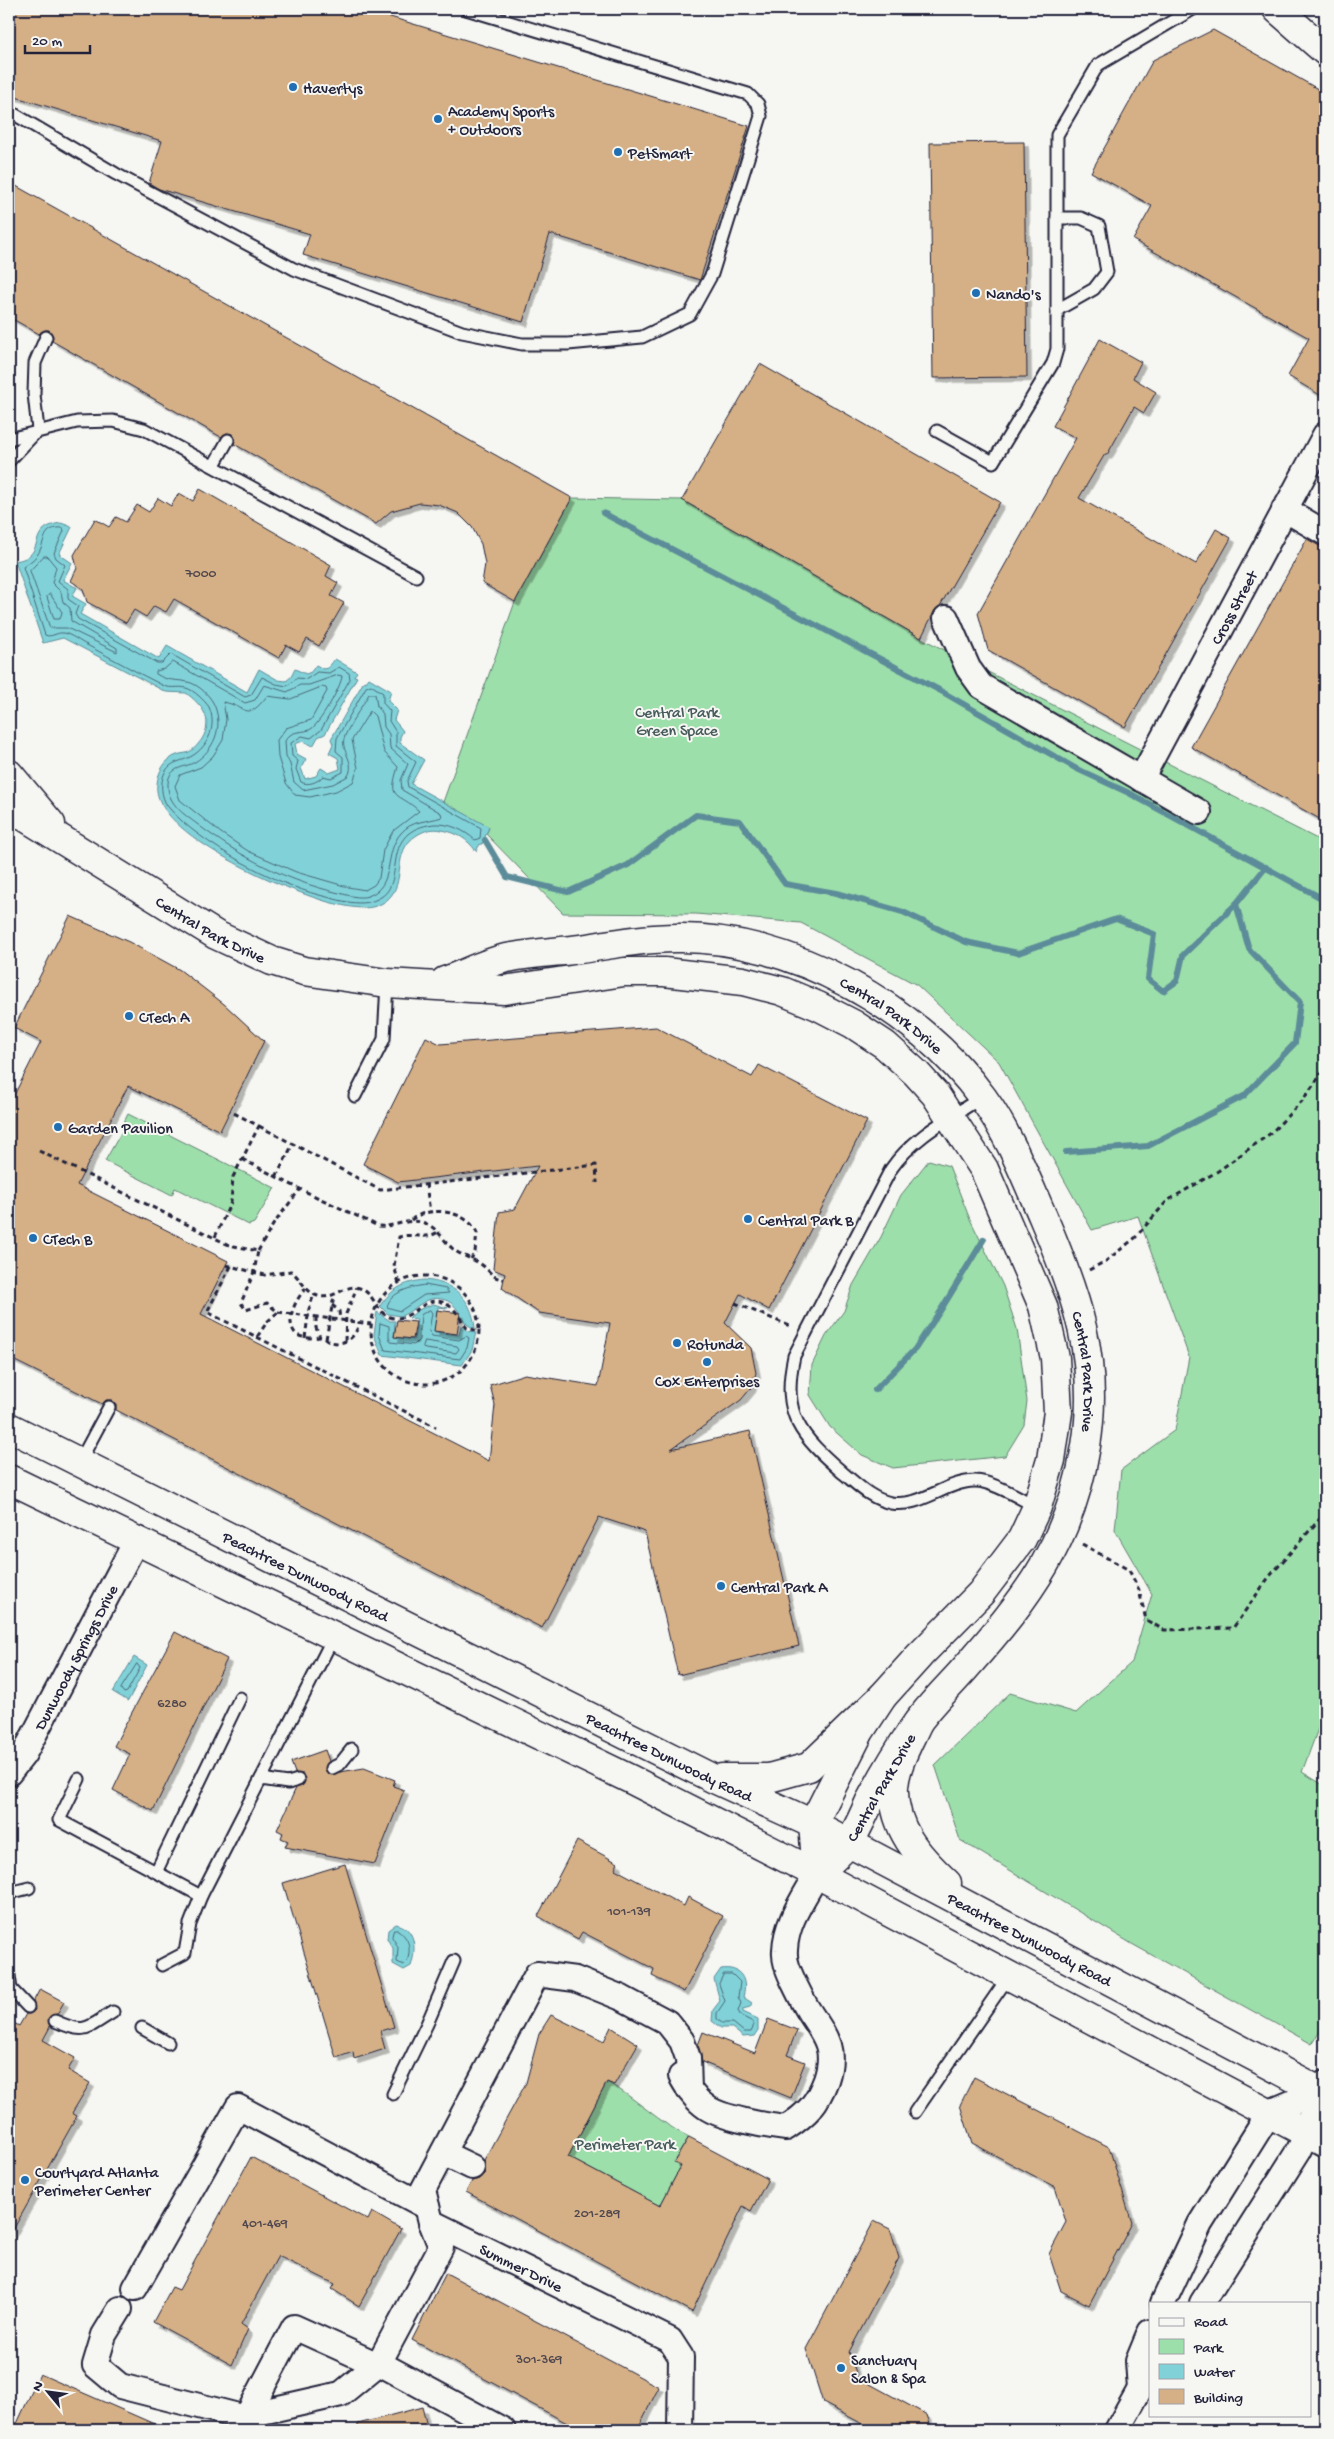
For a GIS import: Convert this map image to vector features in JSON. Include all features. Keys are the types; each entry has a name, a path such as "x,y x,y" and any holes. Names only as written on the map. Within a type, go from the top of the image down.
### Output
{"street":[{"path":"1277,9 1325,51"},
{"name":"Cross Street","path":"1141,778 1284,509 1323,443"},
{"path":"1284,509 1325,533"},
{"path":"946,618 968,668 981,686 1199,812"},
{"path":"9,774 69,844"},
{"name":"Central Park Drive","path":"9,807 216,935 272,961 313,973 387,983 438,984 504,990 634,972 703,975 743,981 782,991 818,1006 853,1024 885,1045 916,1073 952,1117 984,1169 1043,1306 1055,1358 1058,1412 1051,1460 1037,1507 1022,1539 981,1593 920,1654 883,1696 860,1731 813,1824"},
{"path":"9,827 69,844"},
{"name":"Central Park Drive","path":"438,984 505,958 643,940 680,938 760,949 798,960 836,976 871,996 934,1044 982,1097 1008,1138 1061,1259 1077,1301 1086,1345 1090,1389 1087,1444 1074,1501 1056,1547 1032,1588 1002,1626 918,1722 889,1765 849,1842 817,1874"},
{"name":"Peachtree Dunwoody Road","path":"9,1427 712,1778 849,1842 1323,2089"},
{"path":"9,1479 630,1778 817,1874 1316,2138"},
{"name":"Dunwoody Springs Drive","path":"9,1773 24,1754 137,1539"},
{"path":"712,1778 769,1778 810,1767 883,1696"},
{"path":"918,1722 899,1766 894,1786 897,1815 906,1838 921,1860 972,1906"},
{"path":"120,2308 104,2335 94,2365 120,2386 246,2418 266,2411 341,2394 378,2364 441,2246 427,2206 443,2153 537,1974 575,1979 622,1998 667,2022 682,2041 688,2058 688,2090 708,2109 763,2125 786,2128 807,2114 821,2093 829,2071 830,2049 824,2031 809,2012 787,1968 785,1952 788,1927 817,1874 813,1824"},
{"path":"1170,2297 1200,2224 1270,2112 1323,2089"},
{"path":"1200,2301 1290,2165 1316,2138 1323,2089"},
{"name":"Summer Drive","path":"135,2288 238,2107 427,2206 670,2340 681,2357 680,2430"},
{"path":"443,2153 472,2167"},
{"path":"246,2418 294,2327 378,2364 503,2430"},
{"path":"1117,2430 1145,2384 1138,2361 1149,2334"}],"lane":[{"path":"9,111 116,174 294,269 462,332 522,344 568,344 642,337 690,314 712,274 761,116 758,104 748,94 466,9"},
{"path":"937,431 993,462 1053,363 1057,348 1057,135 1098,65 1193,9"},
{"path":"1057,218 1081,218 1099,226 1106,272 1094,289 1057,310"},
{"path":"9,461 38,430 34,394 35,363 46,338"},
{"path":"9,439 38,430 77,422 113,421 144,429 214,465 416,576"},
{"path":"214,465 228,440"},
{"path":"355,1096 384,1039 387,983"},
{"path":"982,1097 915,1141 900,1156 891,1169 794,1356 789,1379 790,1401 797,1422 808,1440 867,1494 891,1503 913,1503 943,1488 976,1481 991,1485 1037,1507"},
{"path":"80,1462 109,1407"},
{"path":"162,1965 185,1953 190,1924 201,1896 334,1634"},
{"path":"156,1872 240,1698"},
{"path":"332,1768 340,1764 352,1750"},
{"path":"79,1779 59,1820 201,1896"},
{"path":"261,1779 288,1783 298,1780"},
{"path":"9,1892 29,1888"},
{"path":"393,2094 427,2024 454,1961"},
{"path":"9,1976 11,1989 28,2007"},
{"path":"915,2112 1009,1976"},
{"path":"55,2021 75,2030 89,2027 114,2012"},
{"path":"142,2028 168,2043"}],"path":[{"path":"1088,1270 1106,1261 1135,1238 1167,1200 1218,1171 1271,1133 1302,1101 1325,1069"},
{"path":"230,1111 380,1190 596,1165 597,1183"},
{"path":"215,1237 229,1207 233,1177 259,1126"},
{"path":"276,1177 293,1144"},
{"path":"39,1151 229,1245 258,1252"},
{"path":"242,1159 378,1226 389,1226 430,1212 449,1213 471,1223 477,1233 475,1252 471,1259"},
{"path":"426,1184 430,1212"},
{"path":"300,1188 272,1225 258,1252 254,1272 241,1303 243,1308 251,1309 267,1302 278,1312 371,1324"},
{"path":"411,1220 424,1223 438,1232 452,1248 471,1259 497,1279 504,1279"},
{"path":"399,1283 394,1266 398,1239 405,1235 426,1238 438,1232"},
{"path":"436,1427 207,1312 228,1266 269,1276 291,1271 306,1288 314,1294 324,1297 334,1296 346,1288 357,1287 368,1293 382,1313 397,1319 406,1316 424,1304 440,1302 454,1310 467,1328 479,1330"},
{"path":"421,1276 440,1278 457,1286 470,1299 478,1316 479,1330 475,1352 466,1366 453,1378 437,1384 420,1385 403,1381 388,1372 378,1358 372,1343 371,1324 377,1306 386,1291 399,1283 421,1276"},
{"path":"345,1342 345,1321 357,1287"},
{"path":"306,1288 294,1305 292,1314 292,1329 297,1335 305,1338 320,1337 335,1342 345,1342 356,1334 359,1322"},
{"path":"305,1338 314,1294"},
{"path":"326,1339 334,1296"},
{"path":"735,1304 790,1326"},
{"path":"332,1305 339,1311 340,1320"},
{"path":"257,1337 267,1322 278,1312"},
{"path":"316,1317 316,1328 320,1337"},
{"path":"1082,1544 1129,1570 1139,1590 1146,1620 1164,1630 1233,1628 1269,1577 1325,1513"}],"green space":[{"name":"Central Park Green Space","path":"572,498 682,500 921,638 1325,843 1325,1710 1302,1772 1325,1786 1325,2023 1312,2044 1132,1944 960,1840 935,1765 1010,1693 1076,1713 1132,1662 1152,1594 1115,1530 1121,1470 1175,1430 1189,1357 1138,1216 1092,1230 999,1062 917,985 801,923 696,914 563,913 486,834 489,828 443,802 515,602"},
{"path":"128,1114 275,1188 254,1223 249,1225 175,1188 172,1195 105,1161 126,1124 124,1122"},
{"path":"929,1160 949,1166 969,1217 1003,1286 1017,1329 1027,1401 1024,1425 1005,1456 893,1468 862,1455 830,1427 810,1395 812,1365 826,1336 844,1311 853,1285 881,1237 901,1195"},
{"name":"Perimeter Park","path":"607,2082 668,2125 689,2137 674,2161 681,2166 660,2206 568,2157"}],"water":[{"path":"61,523 72,527 59,554 72,563 63,580 77,588 72,596 86,604 80,614 159,659 167,646 247,692 259,669 278,680 286,681 291,677 295,669 306,674 311,672 316,665 323,669 328,668 335,659 357,672 354,676 357,677 325,734 318,737 313,746 303,741 295,744 297,754 306,759 301,768 305,779 316,776 321,768 329,773 340,769 338,758 329,753 333,744 331,739 364,681 366,682 369,678 391,691 388,701 397,710 394,720 403,731 400,743 424,760 411,784 489,827 482,844 480,844 476,851 466,840 453,833 435,829 420,833 409,842 404,850 397,885 393,893 381,904 374,907 360,908 332,903 287,887 257,874 199,841 176,822 161,803 157,784 161,771 169,760 178,754 191,751 202,739 207,725 204,713 197,702 186,693 166,692 63,638 43,643 15,561 31,554 43,530"},
{"path":"424,1280 444,1284 459,1294 470,1308 475,1328 464,1321 452,1304 441,1299 423,1302 401,1316 388,1314 380,1306 399,1287"},
{"path":"433,1304 448,1308 438,1307 435,1332 459,1335 461,1325 468,1331 476,1332 472,1350 462,1365 382,1355 374,1335 377,1312 390,1321 395,1321 394,1337 414,1340 417,1319 409,1318 418,1310"},
{"path":"134,1657 147,1665 128,1701 113,1692"},
{"path":"396,1924 408,1930 413,1941 414,1954 411,1966 404,1970 393,1964 393,1948 387,1939 388,1930"},
{"path":"721,1969 734,1970 744,1980 743,1997 752,2003 750,2007 743,2009 743,2012 758,2019 758,2030 754,2036 743,2037 732,2028 721,2028 712,2021 713,2010 720,2001 714,1979"}],"building":[{"path":"9,9 364,9 749,126 700,280 550,234 523,322 303,255 310,234 159,189 149,183 162,141 9,95"},
{"path":"1213,30 1325,93 1325,398 1288,376 1309,338 1133,240 1152,206 1091,172 1153,60"},
{"path":"1024,142 1027,377 933,378 930,143"},
{"path":"9,182 572,498 515,602 482,583 485,564 481,544 472,527 458,513 439,505 420,503 391,511 376,524 234,444 235,439 232,434 227,433 221,437 52,341 53,336 49,330 39,334 9,317"},
{"path":"1100,339 1141,362 1133,378 1156,392 1144,413 1134,407 1107,455 1105,454 1079,498 1196,564 1216,529 1231,538 1125,727 988,650 978,613 1076,438 1053,426"},
{"path":"760,364 1000,502 940,606 935,610 921,638 682,500"},
{"path":"200,489 331,565 326,576 338,583 331,596 344,603 319,646 307,639 299,652 286,645 279,658 174,599 166,612 154,606 146,617 134,610 126,623 87,602 83,589 71,581 77,568 74,555 95,519 109,527 116,517 126,522 137,505 149,512 158,498 171,506 179,493 193,501"},
{"path":"1307,539 1325,549 1325,822 1191,747"},
{"path":"70,916 129,942 180,970 224,1004 264,1041 220,1131 128,1086 77,1185 228,1261 201,1314 489,1461 495,1405 490,1385 525,1374 598,1386 610,1323 539,1313 502,1288 505,1274 493,1269 499,1212 515,1209 538,1166 398,1182 363,1164 426,1037 440,1044 656,1027 752,1077 759,1065 867,1121 769,1310 740,1294 725,1323 751,1348 756,1373 751,1388 741,1400 671,1449 750,1431 799,1646 678,1675 645,1532 599,1517 542,1628 116,1410 116,1404 112,1400 106,1400 102,1404 9,1358 9,1105 41,1042 14,1028"},
{"path":"437,1310 460,1313 457,1334 434,1331"},
{"path":"397,1320 416,1322 413,1339 394,1337"},
{"path":"175,1632 227,1659 153,1811 113,1790 130,1754 114,1746"},
{"path":"325,1750 329,1761 325,1768 328,1774 364,1768 395,1780 393,1786 404,1790 375,1864 285,1847 288,1841 281,1838 283,1833 277,1830 296,1788 303,1785 305,1781 303,1774 295,1773 291,1762"},
{"path":"577,1841 618,1863 615,1869 684,1906 688,1897 723,1916 684,1992 652,1976 654,1969 582,1932 578,1939 538,1916"},
{"path":"345,1864 394,2027 380,2031 385,2049 354,2059 353,2052 336,2058 283,1883"},
{"name":"Courtyard Atlanta Perimeter Center","path":"40,1989 64,2002 57,2014 48,2018 50,2027 43,2040 75,2058 68,2070 90,2083 72,2113 77,2116 9,2237 9,2020 19,2026 26,2014 30,2014 35,2010 33,2002"},
{"path":"551,2015 604,2041 611,2027 638,2044 614,2085 607,2082 568,2157 660,2206 681,2166 674,2162 689,2137 768,2179 751,2211 743,2206 692,2312 466,2192 472,2181 479,2179 485,2173 484,2160 526,2083 539,2034"},
{"path":"768,2019 797,2030 787,2055 805,2062 791,2098 702,2062 698,2045 703,2032 755,2053"},
{"path":"974,2077 1109,2147 1132,2223 1089,2305 1061,2291 1049,2254 1066,2222 1055,2187 972,2143 960,2105"},
{"path":"251,2157 368,2220 372,2212 401,2229 359,2306 332,2289 335,2284 278,2256 241,2324 248,2329 232,2365 153,2322 172,2287 179,2290"},
{"path":"874,2221 890,2229 899,2258 849,2352 857,2377 927,2415 932,2430 874,2430 823,2403 806,2349"},
{"path":"446,2273 659,2387 637,2430 580,2430 412,2340"},
{"path":"40,2374 168,2430 14,2430"},
{"path":"422,2407 428,2430 358,2430 358,2424"}],"waterway":[{"path":"603,513 939,690 1075,768 1129,793 1325,900"},
{"path":"485,840 507,877 568,892 628,865 696,815 740,821 785,884 836,893 903,912 966,942 1018,953 1116,919 1154,934 1148,979 1163,991 1177,981 1183,955 1236,904"},
{"path":"1066,1152 1148,1146 1244,1096 1295,1043 1300,1002 1249,949 1236,904 1266,867"},
{"path":"875,1390 915,1349 984,1239"}],"place":[{"name":"Havertys","path":"293,87"},
{"name":"Academy Sports + Outdoors","path":"438,119"},
{"name":"PetSmart","path":"618,152"},
{"name":"Nando's","path":"976,293"},
{"name":"CTech A","path":"129,1016"},
{"name":"Garden Pavilion","path":"58,1127"},
{"name":"Central Park B","path":"748,1219"},
{"name":"CTech B","path":"33,1238"},
{"name":"Rotunda","path":"677,1343"},
{"name":"Cox Enterprises","path":"707,1362"},
{"name":"Central Park A","path":"721,1586"},
{"name":"Courtyard Atlanta Perimeter Center","path":"25,2180"},
{"name":"Sanctuary Salon & Spa","path":"841,2368"}]}
